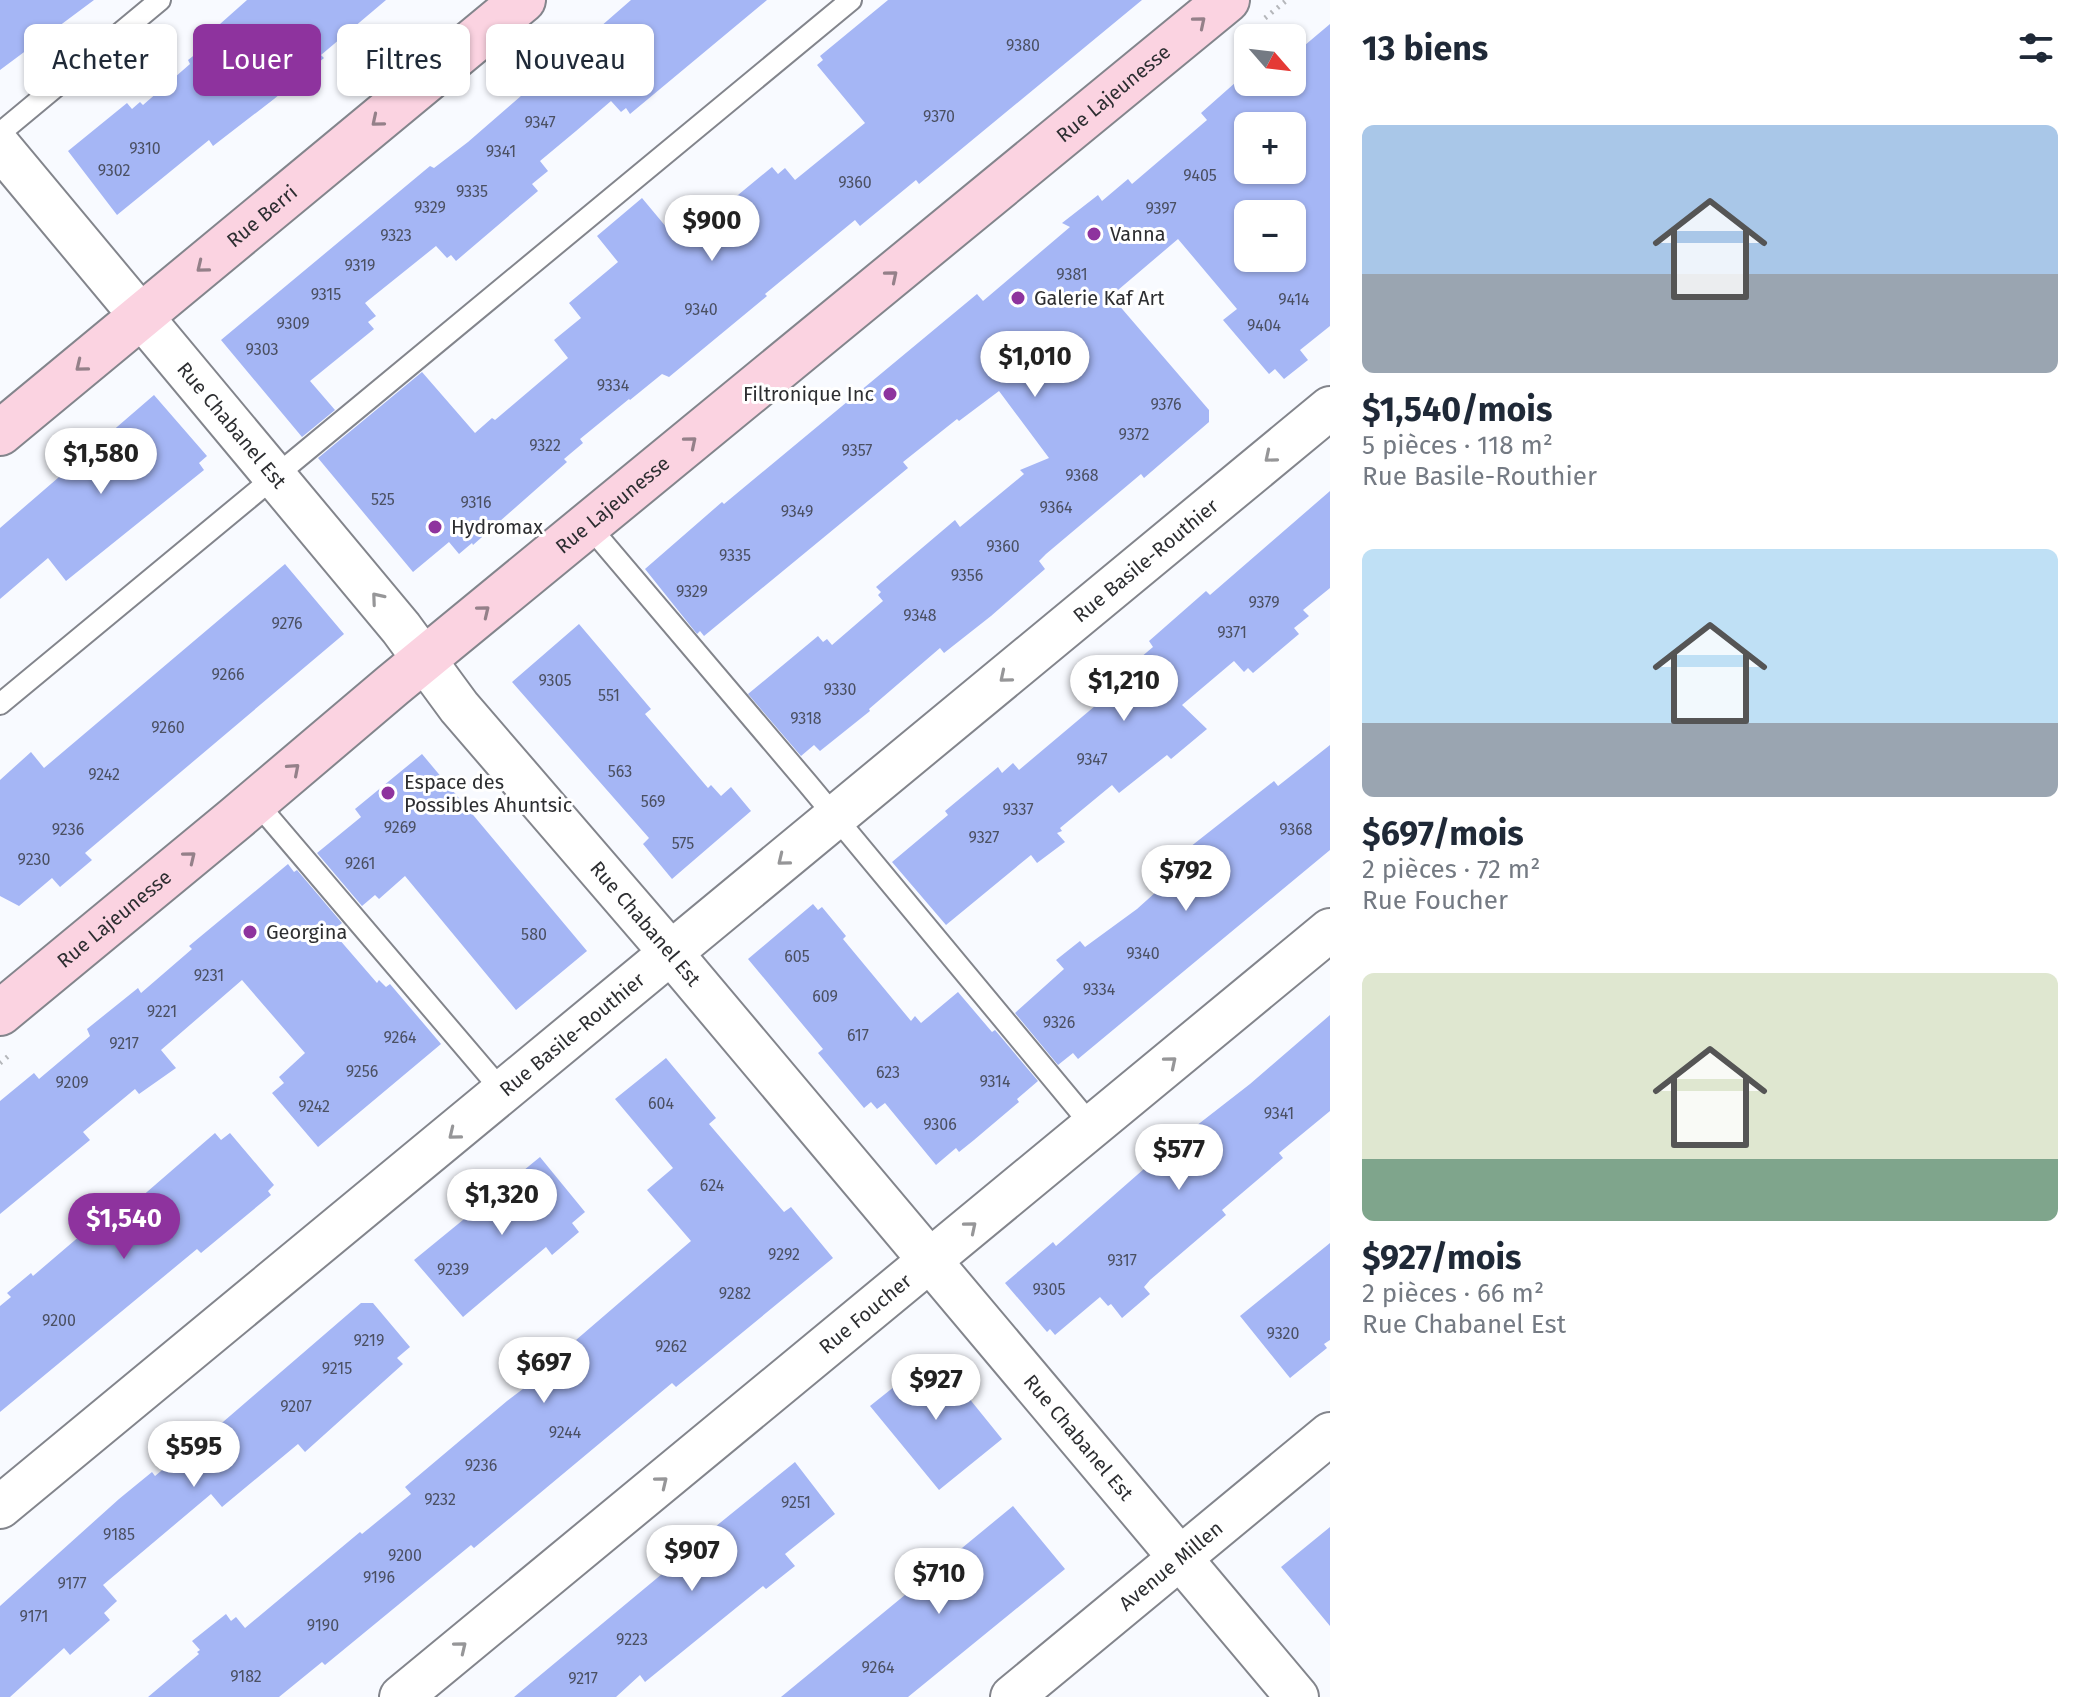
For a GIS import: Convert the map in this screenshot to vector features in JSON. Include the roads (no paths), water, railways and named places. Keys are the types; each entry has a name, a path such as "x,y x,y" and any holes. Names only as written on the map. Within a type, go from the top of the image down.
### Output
{"main road":[{"name":"Rue Berri","path":"0,433 523,0"},
{"name":"Rue Lajeunesse","path":"0,1013 1227,0"}],"street":[{"name":"Rue Chabanel Est","path":"0,147 401,628 459,707 671,953 1297,1697"},
{"name":"Rue Basile-Routhier","path":"0,1507 1330,408"},
{"name":"Rue Foucher","path":"401,1697 1330,930"},
{"name":"Avenue Millen","path":"1012,1697 1330,1434"}],"lane":[{"path":"0,133 160,0"},
{"path":"0,704 851,0"},
{"path":"589,526 1093,1127"},
{"path":"256,802 504,1093"}],"place":[{"name":"Vanna","path":"1094,234"},
{"name":"Galerie Kaf Art","path":"1018,298"},
{"name":"Filtronique Inc","path":"890,394"},
{"name":"Hydromax","path":"435,527"},
{"name":"Espace des Possibles Ahuntsic","path":"388,793"},
{"name":"Georgina","path":"250,932"}]}
